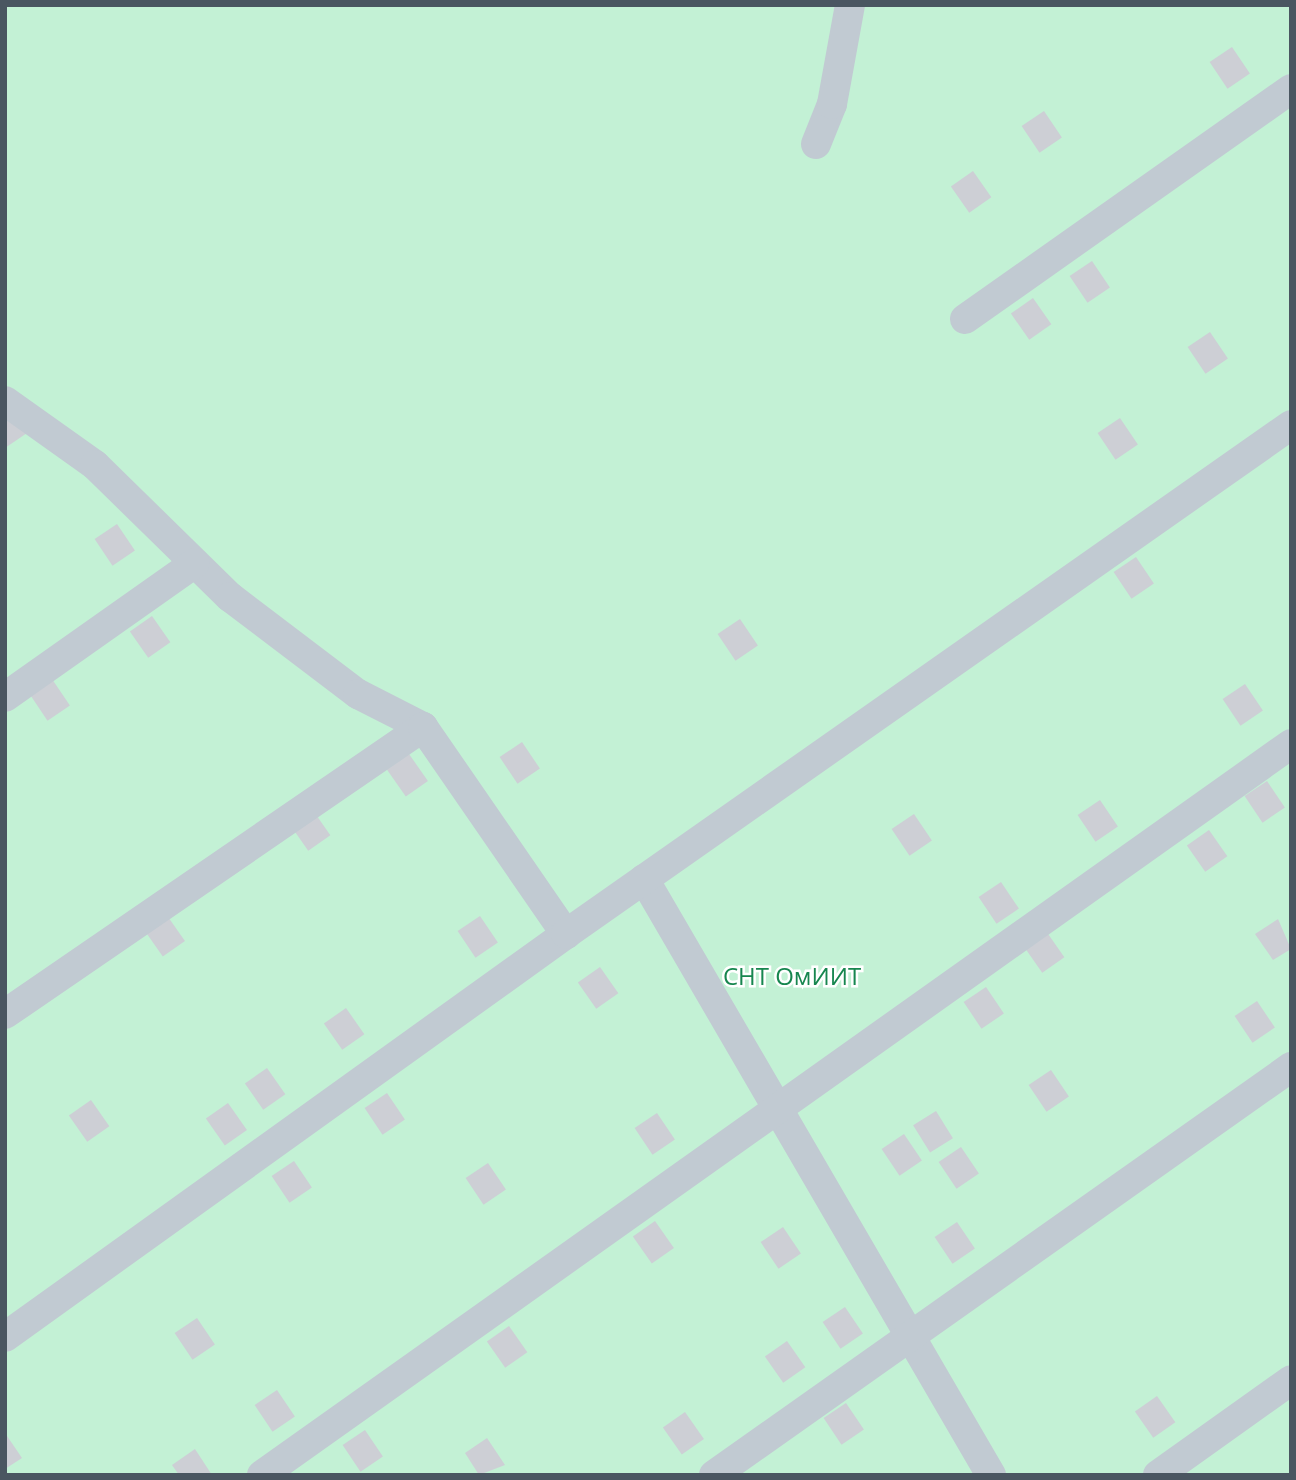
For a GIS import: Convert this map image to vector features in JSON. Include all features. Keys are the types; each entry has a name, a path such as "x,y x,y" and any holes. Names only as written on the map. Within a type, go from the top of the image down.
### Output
{"street":[{"path":"816,144 832,104 850,5"},
{"path":"965,319 1291,89"},
{"path":"5,401 95,465 230,597 358,694 423,727 565,934"},
{"path":"5,1337 565,934 1291,425"},
{"path":"5,697 195,563"},
{"path":"5,1014 423,727"},
{"path":"262,1475 780,1111 1291,744"},
{"path":"644,879 991,1475"},
{"path":"714,1475 1291,1067"},
{"path":"1158,1475 1291,1380"}],"green space":[{"name":"СНТ ОмИИТ","path":"5,5 1291,5 1291,1475 5,1475"}],"building":[{"path":"1232,47 1250,74 1228,89 1210,62"},
{"path":"1044,111 1062,138 1040,153 1022,126"},
{"path":"973,171 991,197 969,213 951,186"},
{"path":"1092,261 1110,288 1088,303 1070,276"},
{"path":"1033,298 1051,324 1029,340 1011,313"},
{"path":"1210,332 1228,359 1206,374 1188,347"},
{"path":"5,409 27,433 5,448"},
{"path":"1120,418 1138,445 1116,460 1098,433"},
{"path":"117,524 135,551 113,566 95,539"},
{"path":"1136,557 1154,584 1132,599 1114,572"},
{"path":"152,616 170,642 148,658 130,631"},
{"path":"740,619 758,646 736,661 718,634"},
{"path":"52,679 70,706 48,721 30,694"},
{"path":"1245,684 1263,711 1241,726 1223,699"},
{"path":"522,742 540,769 518,784 500,757"},
{"path":"409,754 428,781 406,797 387,769"},
{"path":"1267,781 1285,808 1263,823 1245,796"},
{"path":"1100,800 1118,827 1096,842 1078,815"},
{"path":"312,809 330,835 308,851 290,824"},
{"path":"914,814 932,841 910,856 892,829"},
{"path":"1209,830 1227,856 1205,872 1187,845"},
{"path":"1001,882 1019,909 997,924 979,897"},
{"path":"166,914 185,941 163,957 144,929"},
{"path":"480,916 498,943 476,958 458,931"},
{"path":"1278,919 1291,949 1273,960 1255,934"},
{"path":"1046,931 1064,957 1042,973 1024,946"},
{"path":"600,967 618,993 596,1009 578,982"},
{"path":"986,987 1004,1014 982,1029 964,1002"},
{"path":"1257,1001 1275,1028 1253,1043 1235,1016"},
{"path":"346,1008 364,1034 342,1050 324,1023"},
{"path":"267,1068 285,1094 263,1110 245,1083"},
{"path":"1051,1070 1069,1097 1047,1112 1029,1085"},
{"path":"387,1093 405,1120 383,1135 365,1108"},
{"path":"91,1100 109,1126 87,1142 69,1115"},
{"path":"228,1103 247,1130 225,1146 206,1118"},
{"path":"936,1111 953,1138 930,1152 913,1125"},
{"path":"657,1113 675,1140 653,1155 635,1128"},
{"path":"904,1134 922,1161 900,1176 882,1149"},
{"path":"961,1147 979,1174 957,1189 939,1162"},
{"path":"294,1161 312,1188 290,1203 272,1176"},
{"path":"488,1163 506,1190 484,1205 466,1178"},
{"path":"655,1221 674,1248 652,1264 633,1236"},
{"path":"957,1222 975,1249 953,1264 935,1237"},
{"path":"783,1227 801,1254 779,1269 761,1242"},
{"path":"845,1307 863,1334 841,1349 823,1322"},
{"path":"197,1318 215,1345 193,1360 175,1333"},
{"path":"509,1326 527,1352 505,1368 487,1341"},
{"path":"787,1341 805,1367 783,1383 765,1356"},
{"path":"277,1390 295,1417 273,1432 255,1405"},
{"path":"1157,1396 1175,1422 1153,1438 1135,1411"},
{"path":"846,1403 864,1430 842,1445 824,1418"},
{"path":"685,1412 704,1439 682,1455 663,1427"},
{"path":"365,1430 383,1457 361,1472 343,1445"},
{"path":"5,1433 22,1458 5,1469"},
{"path":"487,1438 505,1465 479,1475 465,1453"},
{"path":"195,1449 212,1475 179,1475 172,1465"}]}
